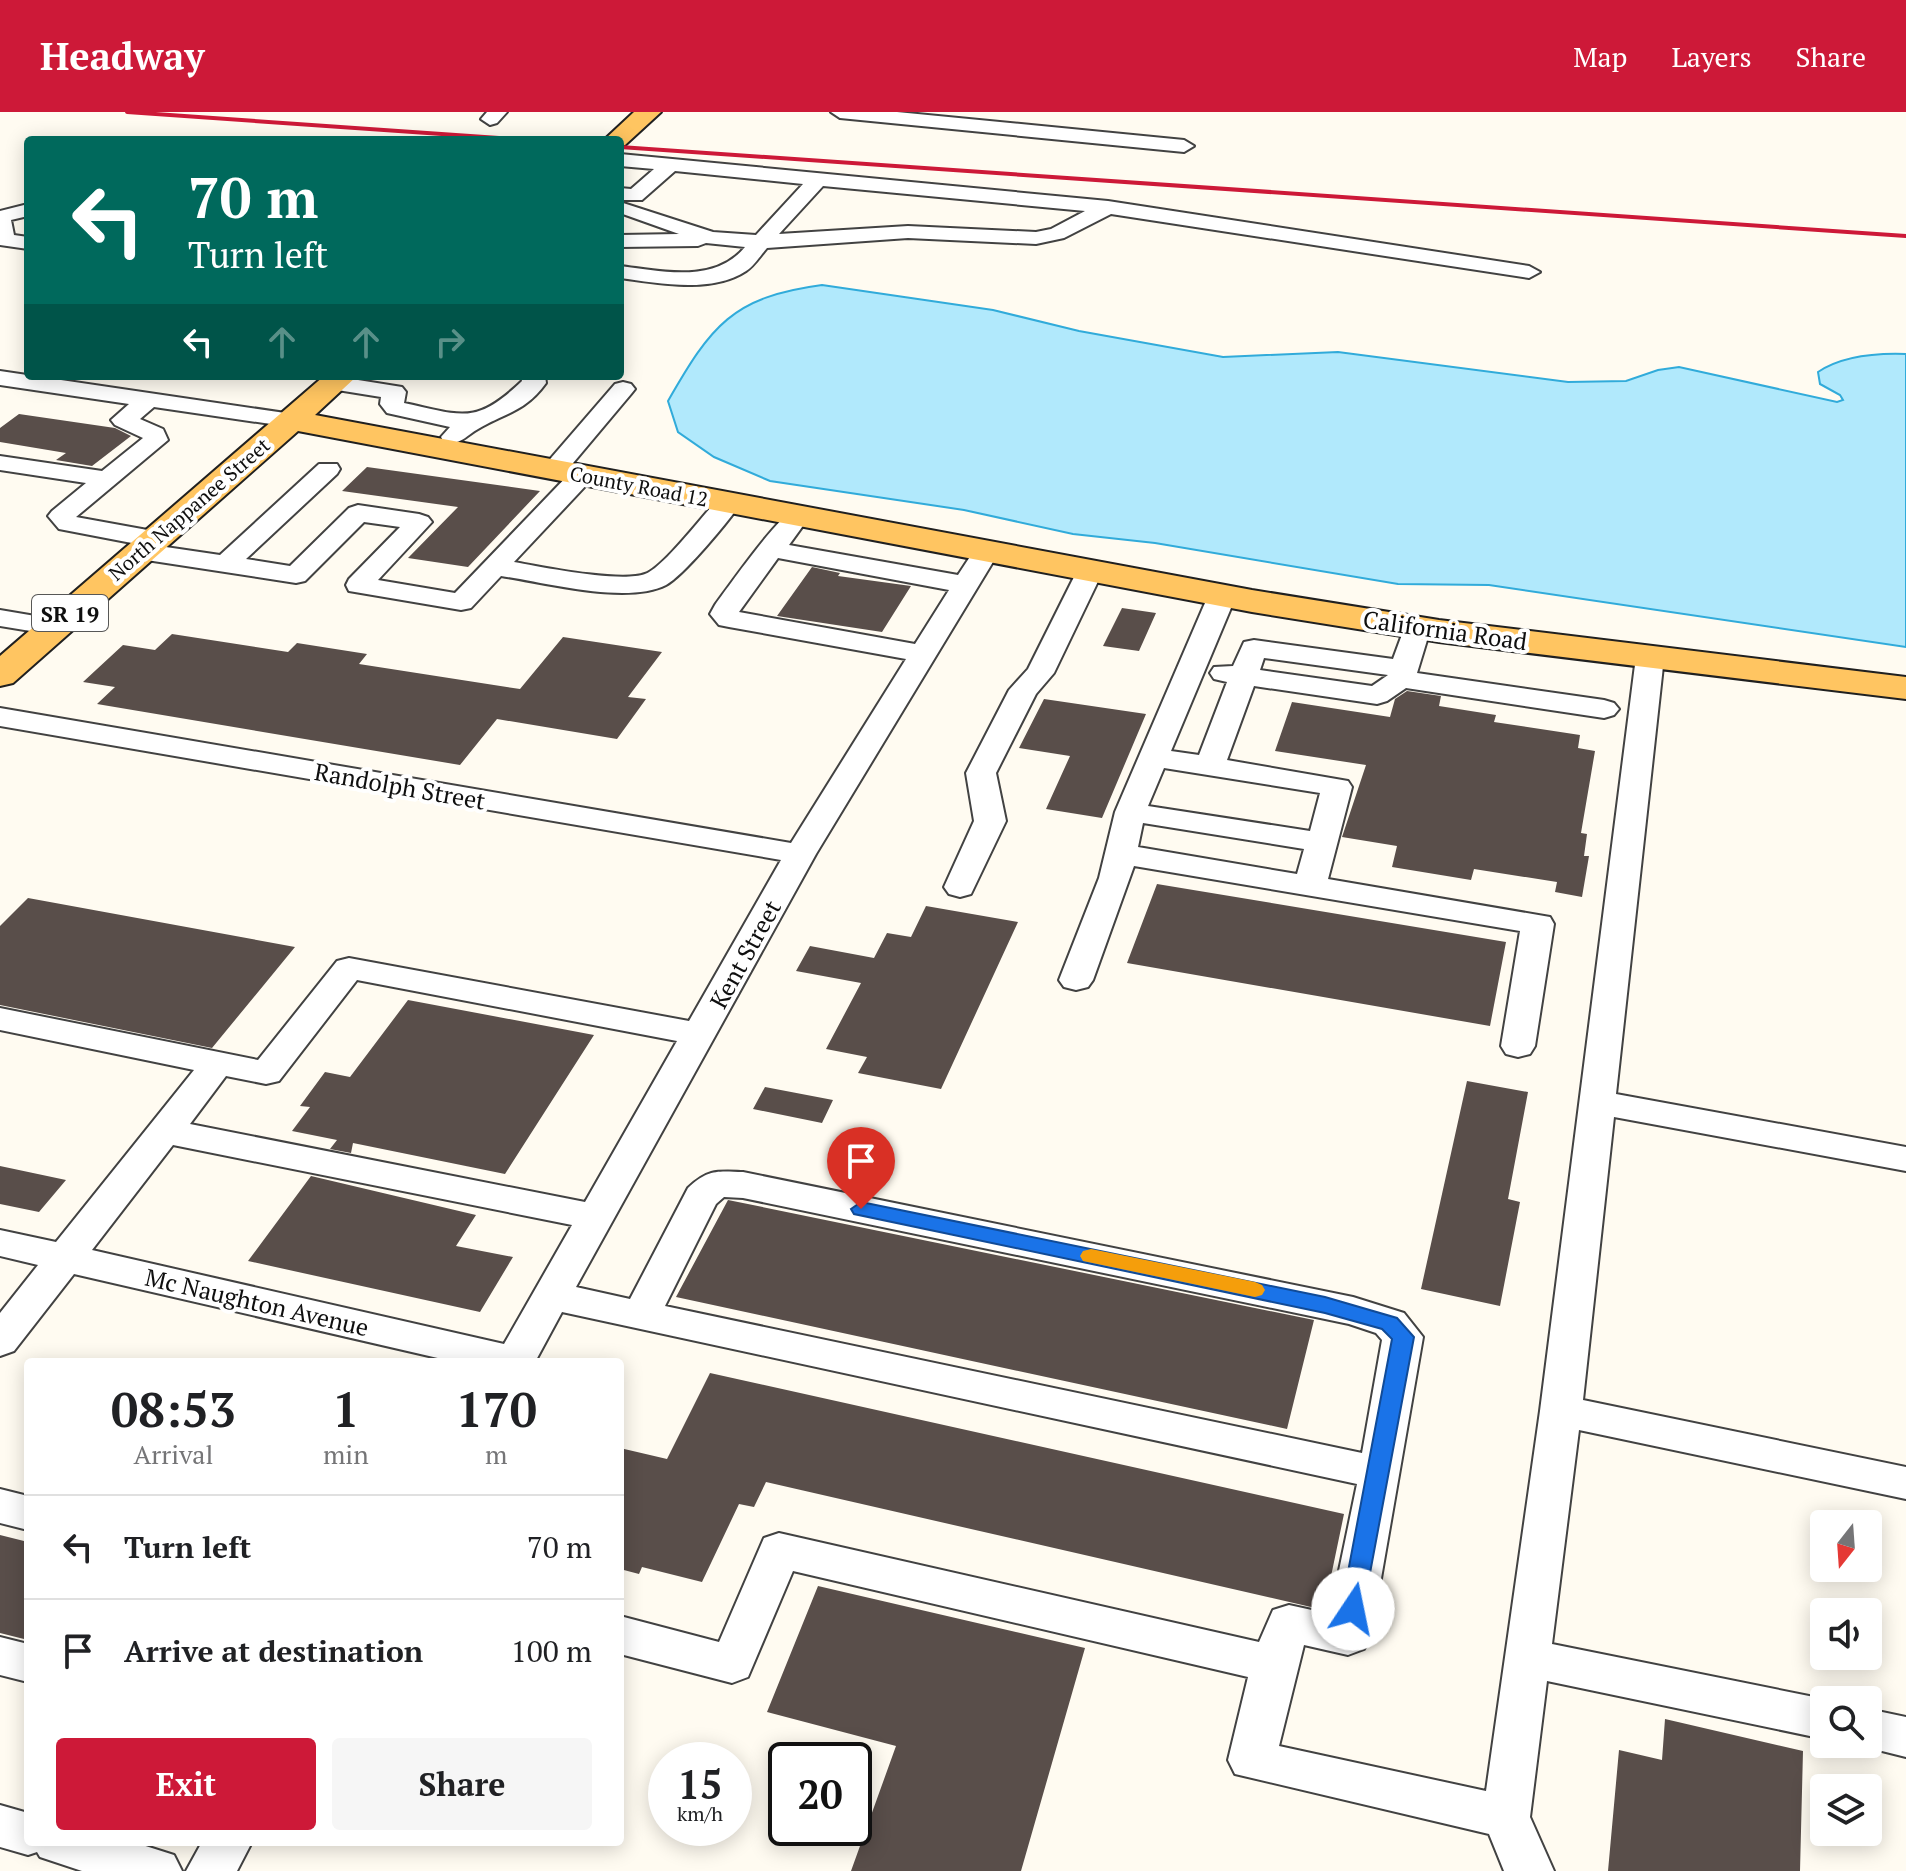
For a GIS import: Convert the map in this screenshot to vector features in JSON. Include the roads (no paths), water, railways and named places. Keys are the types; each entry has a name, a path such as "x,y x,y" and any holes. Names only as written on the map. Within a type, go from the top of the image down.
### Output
{"main road":[{"path":"621,136 649,112"},
{"name":"North Nappanee Street","path":"0,675 338,380"},
{"name":"County Road 12","path":"291,420 986,552"},
{"name":"California Road","path":"986,552 1222,596 1417,627 1906,688"}],"street":[{"path":"840,112 1184,146"},
{"path":"624,160 1108,207 1529,272"},
{"path":"671,165 624,201 710,238"},
{"path":"624,272 680,279 706,277 736,269 818,180"},
{"path":"624,241 710,238 761,242 908,232 1036,238 1057,234 1108,207"},
{"path":"24,211 0,217 4,240 24,242"},
{"path":"12,380 291,420"},
{"path":"338,380 394,392"},
{"path":"408,380 394,392 392,404 395,408 468,424"},
{"path":"440,448 468,424 509,407 534,380"},
{"path":"290,503 419,522 359,585 461,602 494,567 568,472 623,389"},
{"path":"150,399 123,420 154,434 156,440 61,516 62,521 226,564 296,575 358,513"},
{"path":"0,463 108,479"},
{"path":"226,564 328,469"},
{"path":"494,567 595,580 654,581 728,503"},
{"path":"797,516 724,614 729,619 923,654"},
{"path":"770,549 966,585"},
{"name":"Kent Street","path":"516,1358 800,854 986,552"},
{"path":"960,887 990,821 981,773 1023,690 1040,673 1090,571"},
{"path":"1076,980 1115,878 1130,812 1222,596"},
{"path":"0,618 55,627"},
{"path":"1192,668 1377,695 1403,674 1417,627"},
{"path":"1529,1871 1506,1817 1561,1411 1650,657"},
{"path":"1403,674 1604,709"},
{"path":"1210,766 1244,676"},
{"name":"Randolph Street","path":"0,717 800,854"},
{"path":"1154,757 1337,787 1310,886"},
{"path":"1130,812 1322,842"},
{"path":"1120,854 1538,924 1518,1046"},
{"path":"0,1019 266,1073 349,968 700,1034"},
{"path":"0,1341 218,1063"},
{"path":"1597,1102 1906,1159"},
{"path":"164,1131 595,1217"},
{"path":"641,1315 701,1197 715,1184 743,1185 1261,1291 1353,1311 1390,1323 1403,1337 1348,1636 1289,1623 1274,1664 1252,1760 1506,1817"},
{"name":"Mc Naughton Avenue","path":"0,1243 501,1358"},
{"path":"551,1296 1380,1473"},
{"path":"1561,1411 1906,1483"},
{"path":"0,1506 24,1512"},
{"path":"624,1636 732,1664 779,1550 1274,1664"},
{"path":"0,1656 24,1662"},
{"path":"1528,1658 1810,1716"},
{"path":"1882,1732 1906,1737"},
{"path":"0,1826 24,1833"},
{"path":"71,1846 157,1871"},
{"path":"211,1871 226,1846"}],"water":[{"path":"822,285 993,310 1079,331 1223,357 1338,352 1568,382 1626,381 1658,370 1679,367 1837,402 1843,400 1820,384 1818,372 1838,362 1860,357 1906,354 1906,647 1489,585 1398,584 1155,543 1073,534 964,510 770,481 714,457 678,432 668,401 698,353 727,319 766,298"}],"railway":[{"path":"127,112 470,136"},
{"path":"624,147 1906,236"}]}
